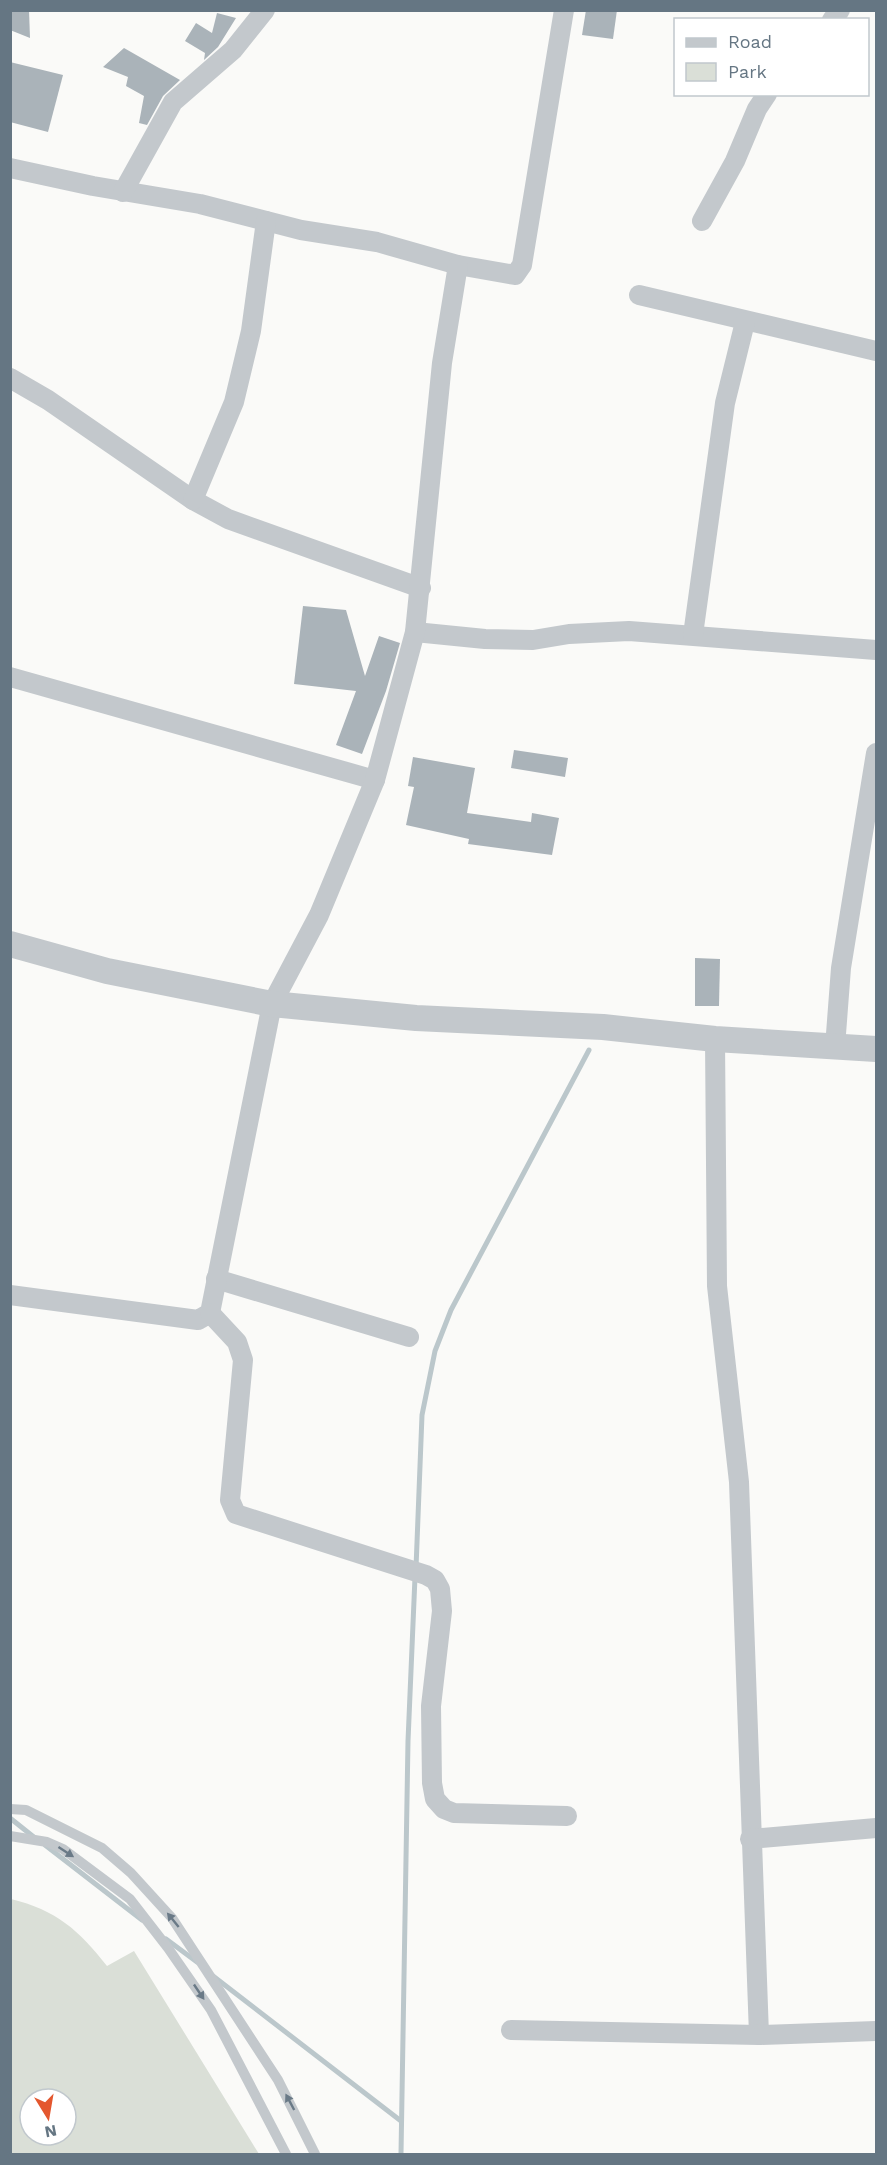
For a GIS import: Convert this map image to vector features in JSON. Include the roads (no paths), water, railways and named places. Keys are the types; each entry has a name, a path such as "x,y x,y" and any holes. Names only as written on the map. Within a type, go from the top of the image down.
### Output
{"street":[{"path":"123,192 173,102 233,50 265,10"},
{"path":"10,168 123,192 200,204 301,230 377,242 458,266 509,276 521,270 564,10"},
{"path":"702,221 735,161 757,109 766,96"},
{"path":"193,500 234,402 251,332 266,221"},
{"path":"10,1295 198,1320 210,1313 272,1004 319,915 375,780 415,632 442,363 458,266"},
{"path":"639,295 745,322 876,351"},
{"path":"693,635 725,403 745,322"},
{"path":"10,378 57,405 193,500 228,519 421,588"},
{"path":"415,632 485,639 533,640 569,634 629,631 752,642 810,643 876,650"},
{"path":"10,677 375,780"},
{"path":"835,1047 841,968 876,753"},
{"path":"10,944 117,973 272,1004 416,1018 603,1027 715,1040 876,1049"},
{"path":"715,1040 717,1286 739,1482 750,1839 759,2035"},
{"path":"216,1279 409,1337"},
{"path":"210,1313 237,1342 243,1360 230,1500 236,1514 426,1575 435,1580 440,1589 442,1611 431,1706 432,1783 435,1799 444,1809 454,1813 567,1816"},
{"path":"750,1839 876,1828"},
{"path":"510,2030 759,2035 876,2031"}],"lane":[{"path":"10,1809 26,1810 102,1848 131,1873 172,1918 278,2080 315,2154"},
{"path":"10,1836 47,1842 63,1849 130,1899 168,1948 211,2010 286,2154"}],"waterway":[{"path":"416,1568 422,1415 435,1351 451,1310 589,1050"},
{"path":"401,2154 408,1741 415,1577"},
{"path":"10,1818 35,1838"},
{"path":"45,1845 142,1920"},
{"path":"166,1939 197,1962"},
{"path":"213,1976 401,2121"}]}
